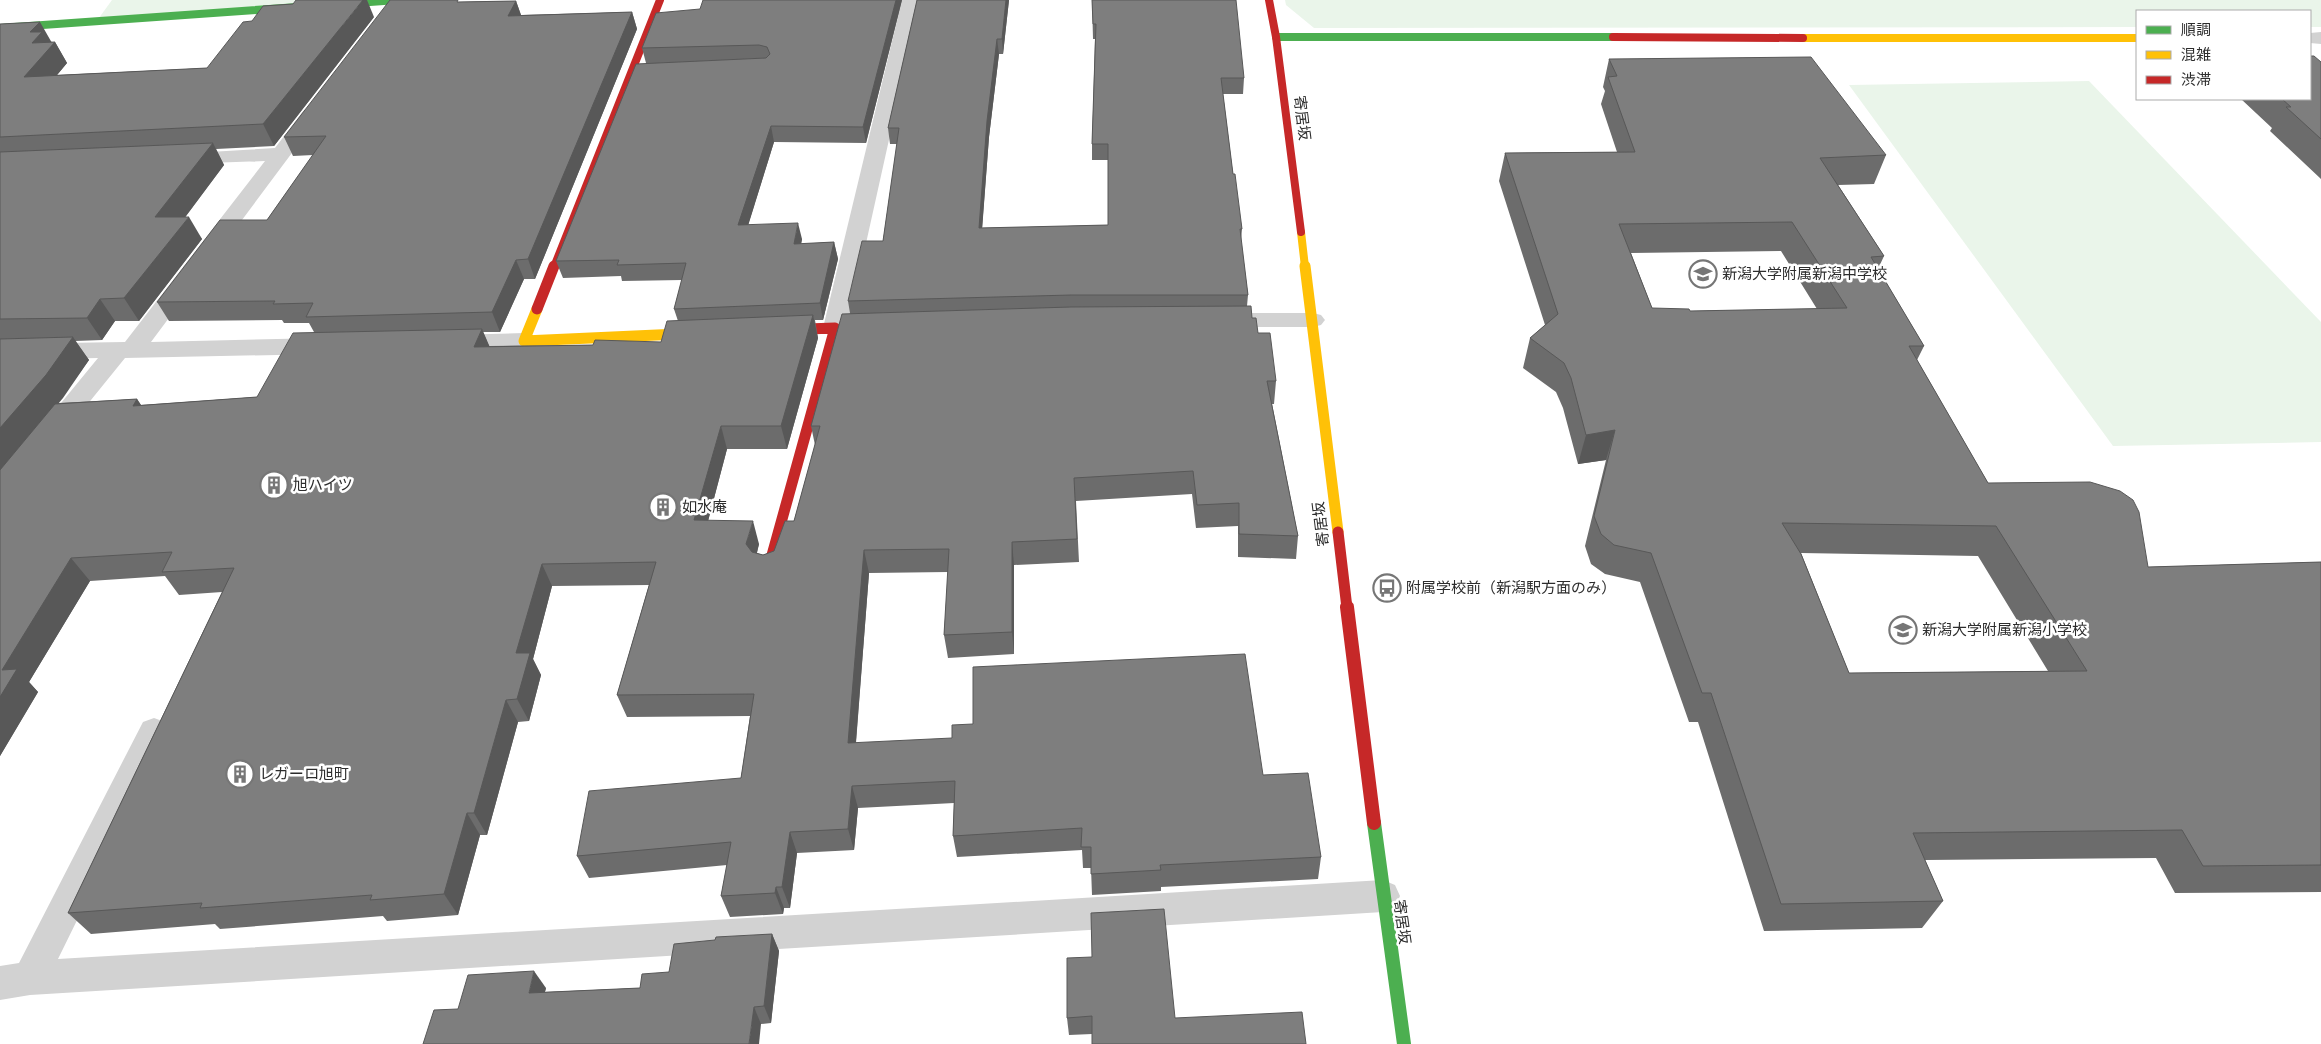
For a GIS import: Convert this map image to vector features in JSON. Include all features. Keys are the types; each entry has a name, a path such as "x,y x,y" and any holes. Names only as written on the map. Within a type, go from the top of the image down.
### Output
{"street":[{"path":"381,23 398,0"},
{"path":"0,28 398,0"},
{"path":"524,341 641,71 660,0"},
{"path":"769,566 835,328 911,0"},
{"name":"寄居坂","path":"1268,0 1276,37 1313,320 1383,896 1404,1044"},
{"path":"1276,37 2136,38"},
{"path":"37,449 125,350 322,100"},
{"path":"164,159 280,154"},
{"path":"1197,320 1313,320"},
{"path":"767,331 884,326"},
{"path":"426,343 709,333"},
{"path":"0,352 348,345"},
{"path":"15,980 154,731"},
{"path":"15,980 1383,896"}],"shaded area":[{"path":"112,0 334,0 96,22"},
{"path":"1285,0 2321,0 2321,27 2311,27 2311,10 2136,10 2136,27 1314,28 1286,5"},
{"path":"2089,81 2321,322 2321,442 2113,446 1849,85"}],"building":[{"path":"296,0 363,0 263,124 0,137 0,24 40,22 30,32 42,32 32,43 55,42 24,77 207,68 243,22 252,21 263,6 293,4"},
{"path":"390,0 516,1 508,16 632,12 528,259 516,260 492,312 306,317 313,303 273,304 275,301 157,302 220,220 267,220 326,136 284,137"},
{"path":"703,0 896,0 863,127 771,126 738,225 798,223 794,244 834,242 820,303 674,309 686,263 617,265 619,260 556,261 636,64 766,58 770,54 767,47 759,45 642,48 656,13 700,9"},
{"path":"917,0 1006,0 1002,39 997,39 987,121 979,228 1108,225 1108,144 1092,144 1096,24 1093,24 1092,0 1236,0 1244,78 1221,78 1242,229 1240,229 1248,295 1071,295 848,301 862,241 883,241 899,128 888,128"},
{"path":"2311,56 2314,56 2321,62 2321,139 2286,107 2291,107 2283,100 2311,100"},
{"path":"1811,57 1886,155 1820,158 1884,256 1871,257 1924,346 1909,346 1988,483 2090,482 2120,491 2133,500 2139,512 2148,567 2321,562 2321,865 2203,866 2182,830 1913,833 1943,901 1781,904 1711,693 1702,693 1651,553 1614,545 1601,534 1594,516 1615,430 1586,435 1571,378 1564,363 1530,338 1558,314 1505,153 1635,152 1608,77 1617,76 1609,59","holes":["1792,222 1847,308 1690,311 1689,309 1652,308 1619,224","1782,523 1996,526 2087,671 1849,673 1801,554"]},
{"path":"213,143 155,217 189,217 124,298 100,299 87,318 0,319 0,152"},
{"path":"1251,306 1252,318 1256,318 1258,333 1270,333 1276,381 1267,381 1298,536 1239,534 1239,503 1197,505 1193,471 1074,478 1077,539 1012,542 1012,632 944,635 949,549 864,550 848,743 952,738 952,725 973,724 973,667 1245,654 1263,775 1308,773 1321,857 1160,865 1161,870 1091,874 1091,847 1081,847 1082,828 953,836 955,781 852,786 848,829 790,832 782,887 776,887 775,893 721,896 731,842 577,856 589,791 741,778 754,694 617,695 656,562 542,564 516,653 530,653 517,699 506,700 474,813 467,813 444,894 370,900 372,895 200,908 202,903 68,913 234,568 162,572 172,552 71,558 2,670 17,669 0,697 0,470 55,404 137,399 133,406 257,397 293,333 482,329 474,347 593,345 595,340 661,342 667,321 813,315 781,426 721,426 694,520 753,521 746,544 752,552 763,555 774,551 785,521 794,521 820,426 811,426 842,314 1071,307"},
{"path":"73,337 46,375 0,428 0,339"},
{"path":"1164,909 1175,1018 1302,1012 1306,1044 1092,1044 1092,1016 1067,1018 1067,958 1092,957 1091,913"},
{"path":"772,934 764,1006 754,1007 749,1044 423,1044 434,1010 458,1009 468,975 534,971 529,993 640,988 642,974 669,972 674,944 715,940 716,937"}],"traffic: fast":[{"path":"0,28 398,0"},
{"path":"1276,37 1613,37"},
{"path":"1374,823 1404,1044"}],"traffic: slow":[{"path":"1803,38 2136,38"},
{"path":"1301,232 1338,532"},
{"path":"537,309 524,341 701,333"}],"traffic: jam":[{"path":"537,309 660,0"},
{"path":"1269,0 1276,37 1301,232"},
{"path":"1613,37 1803,38"},
{"path":"769,566 835,328 779,330"},
{"path":"1338,532 1374,823"}],"place":[{"name":"新潟大学附属新潟中学校","path":"1703,274"},
{"name":"旭ハイツ","path":"274,485"},
{"name":"如水庵","path":"663,507"},
{"name":"附属学校前（新潟駅方面のみ）","path":"1387,588"},
{"name":"新潟大学附属新潟小学校","path":"1903,630"},
{"name":"レガーロ旭町","path":"240,774"}]}
